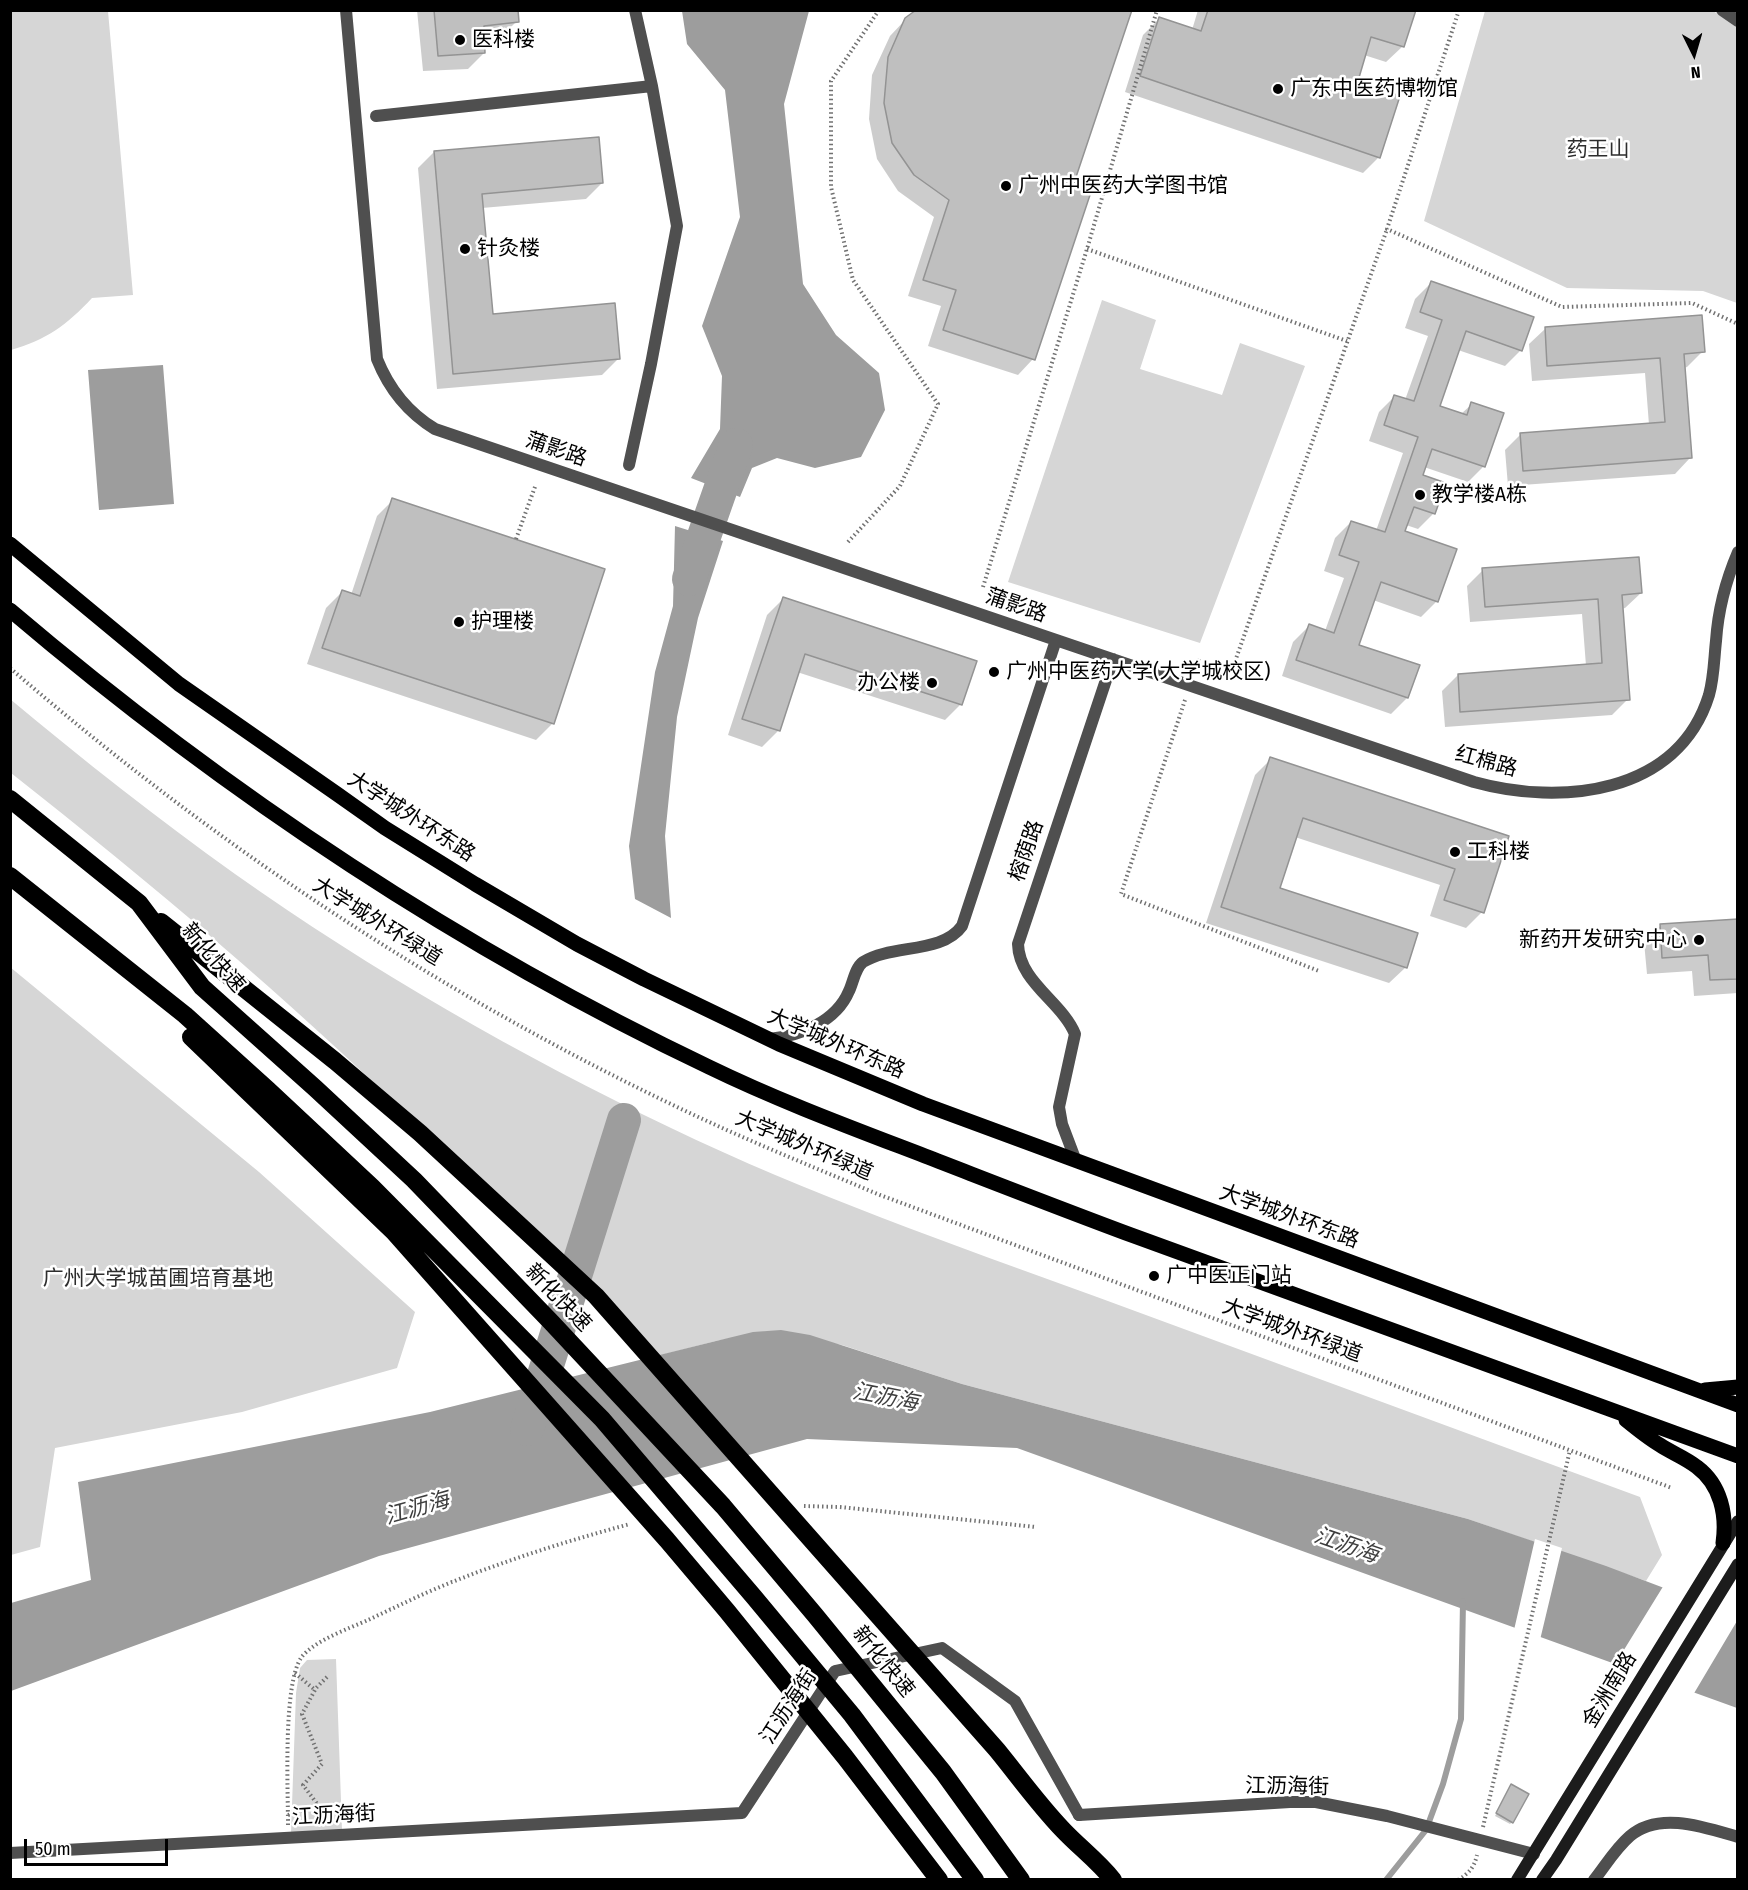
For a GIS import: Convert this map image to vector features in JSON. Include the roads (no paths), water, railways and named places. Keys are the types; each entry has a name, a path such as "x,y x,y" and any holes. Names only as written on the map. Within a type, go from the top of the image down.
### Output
{"highway":[{"name":"新化快速","path":"10,798 139,903 202,987 414,1180 723,1506 884,1697 943,1772 1021,1880"},
{"path":"10,876 185,1015 363,1179 602,1419 852,1715 975,1880"},
{"path":"139,903 336,1061 420,1133 596,1296 998,1750 1048,1813 1113,1880"},
{"path":"92,942 394,1232 674,1549 845,1756 939,1880"}],"main road":[{"name":"大学城外环东路","path":"10,544 179,684 385,828 485,890 612,963 769,1040 872,1084 1737,1405"},
{"path":"10,610 148,723 253,798 411,903 570,997 677,1052 805,1110 1022,1194 1737,1456"},
{"path":"1694,1389 1737,1387"},
{"path":"1614,1411 1650,1439 1699,1468 1710,1478 1722,1506 1725,1526 1723,1543"},
{"name":"金洲南路","path":"1517,1880 1737,1521"},
{"name":"金洲南路","path":"1542,1880 1735,1568"}],"street":[{"name":"蒲影路","path":"346,10 375,347 377,359 387,381 395,395 411,412 441,431 1084,650"},
{"path":"629,465 677,226 652,86 635,10"},
{"path":"1722,10 1737,21"},
{"path":"376,116 652,86"},
{"name":"红棉路","path":"1084,650 1492,787 1542,793 1589,790 1632,780 1646,773 1680,746 1700,719 1711,685 1721,605 1737,552"},
{"name":"榕荫路","path":"769,1040 802,1032 828,1017 846,999 858,968 863,963 901,949 938,943 954,935 962,926 1056,640"},
{"name":"榕荫路","path":"1076,1161 1062,1124 1059,1107 1075,1034 1064,1015 1023,966 1018,944 1113,659"},
{"name":"江沥海街","path":"10,1853 742,1814 836,1671 942,1648 1015,1701 1079,1815 1303,1802 1387,1816 1534,1854"},
{"path":"1594,1880 1613,1853 1628,1838 1639,1829 1655,1824 1693,1825 1737,1837"}],"water":[{"path":"682,11 809,11 784,104 803,284 836,335 879,373 885,410 861,457 815,468 777,458 752,468 740,497 691,478 720,429 722,376 702,326 740,217 725,90 687,44"},
{"path":"163,365 174,504 99,510 88,370"},
{"path":"675,526 723,541 698,618 677,717 665,836 671,918 635,899 629,846 655,672 673,606"},
{"name":"江沥海","path":"781,1330 810,1335 962,1384 1468,1519 1606,1566 1738,1616 1737,1708 1017,1448 807,1439 379,1556 11,1691 11,1603 91,1580 78,1482 430,1412 753,1332"}],"waterway":[{"path":"689,579 736,445"},
{"path":"527,1429 624,1120"},
{"path":"1386,1880 1426,1830 1443,1784 1461,1719 1463,1601"}],"place":[{"name":"医科楼","path":"460,40"},
{"name":"广东中医药博物馆","path":"1278,89"},
{"name":"广州中医药大学图书馆","path":"1006,186"},
{"name":"针灸楼","path":"465,249"},
{"name":"教学楼A栋","path":"1420,495"},
{"name":"护理楼","path":"459,622"},
{"name":"广州中医药大学(大学城校区)","path":"994,672"},
{"name":"办公楼","path":"932,683"},
{"name":"工科楼","path":"1455,852"},
{"name":"新药开发研究中心","path":"1699,940"},
{"name":"广中医正门站","path":"1154,1276"}],"park label":[{"name":"药王山","path":"1598,150"},
{"name":"广州大学城苗圃培育基地","path":"158,1279"}]}
